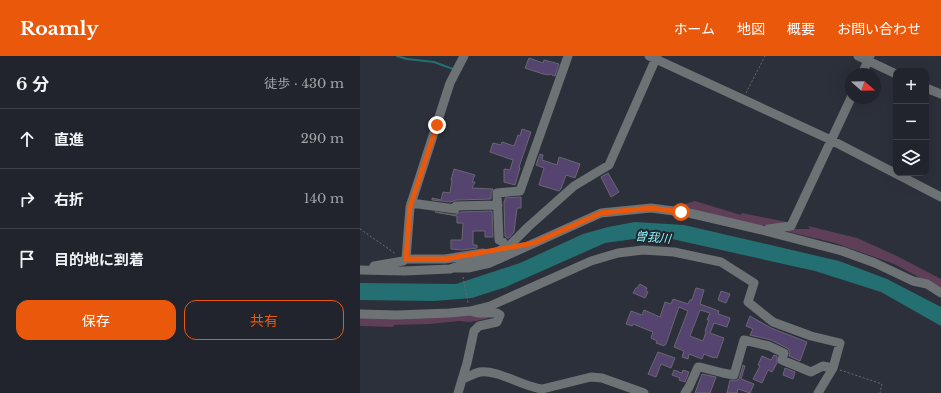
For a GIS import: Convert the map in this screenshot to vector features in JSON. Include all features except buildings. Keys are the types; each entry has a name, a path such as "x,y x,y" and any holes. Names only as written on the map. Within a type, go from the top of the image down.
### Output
{"street":[{"path":"406,259 411,203 450,83 464,56"},
{"path":"506,244 499,240 497,193 520,191 568,56"},
{"path":"858,56 869,58 893,72"},
{"path":"458,270 490,255 506,244 528,227 574,186 609,165 654,57 831,140 941,197"},
{"path":"865,68 869,58"},
{"path":"929,89 941,94"},
{"path":"762,230 791,226 848,104"},
{"path":"411,203 455,209 456,206 498,205"},
{"path":"361,270 442,271 468,268 490,263 601,213 651,208 689,213 842,251 875,263 913,281 927,284 941,293"},
{"path":"361,270 373,266 403,261 406,259 445,259 474,255 506,244 534,243"},
{"path":"360,314 396,315 450,313 469,308 490,306 591,261 618,253 643,250 674,252 721,262 754,283 748,302 773,322 811,336 840,343 833,368 818,393"},
{"path":"458,393 476,328 497,322 500,315 497,313 479,313 469,308"},
{"path":"685,393 698,367 734,375 744,340 769,346 784,353 782,360 811,372 823,366 833,368"},
{"path":"463,379 480,372 492,372 534,388 542,389 591,377 602,378 644,393"}],"path":[{"path":"742,99 764,56"},
{"path":"360,229 406,259"},
{"path":"458,270 469,308"},
{"path":"833,368 882,384 880,393"}],"shaded area":[{"path":"695,201 741,215 742,213 792,223 769,226 753,224 717,218 675,208"},
{"path":"808,226 857,238 897,256 941,279 941,289 894,264 835,243 785,231 786,229 810,229"},
{"path":"489,315 487,319 470,322 459,321 430,324 394,325 393,327 360,326 360,317"}],"water":[{"name":"曽我川","path":"635,222 684,225 839,261 887,279 941,307 941,326 881,292 815,271 672,239 634,239 605,243 506,287 472,298 434,301 360,300 360,283 456,284 520,263 583,234"}],"waterway":[{"path":"397,56 407,59 434,62 453,69 454,68"}],"route":[{"path":"437,125 410,207 406,259 445,259 474,255 514,245 534,243 601,213 651,208 681,212"}]}
